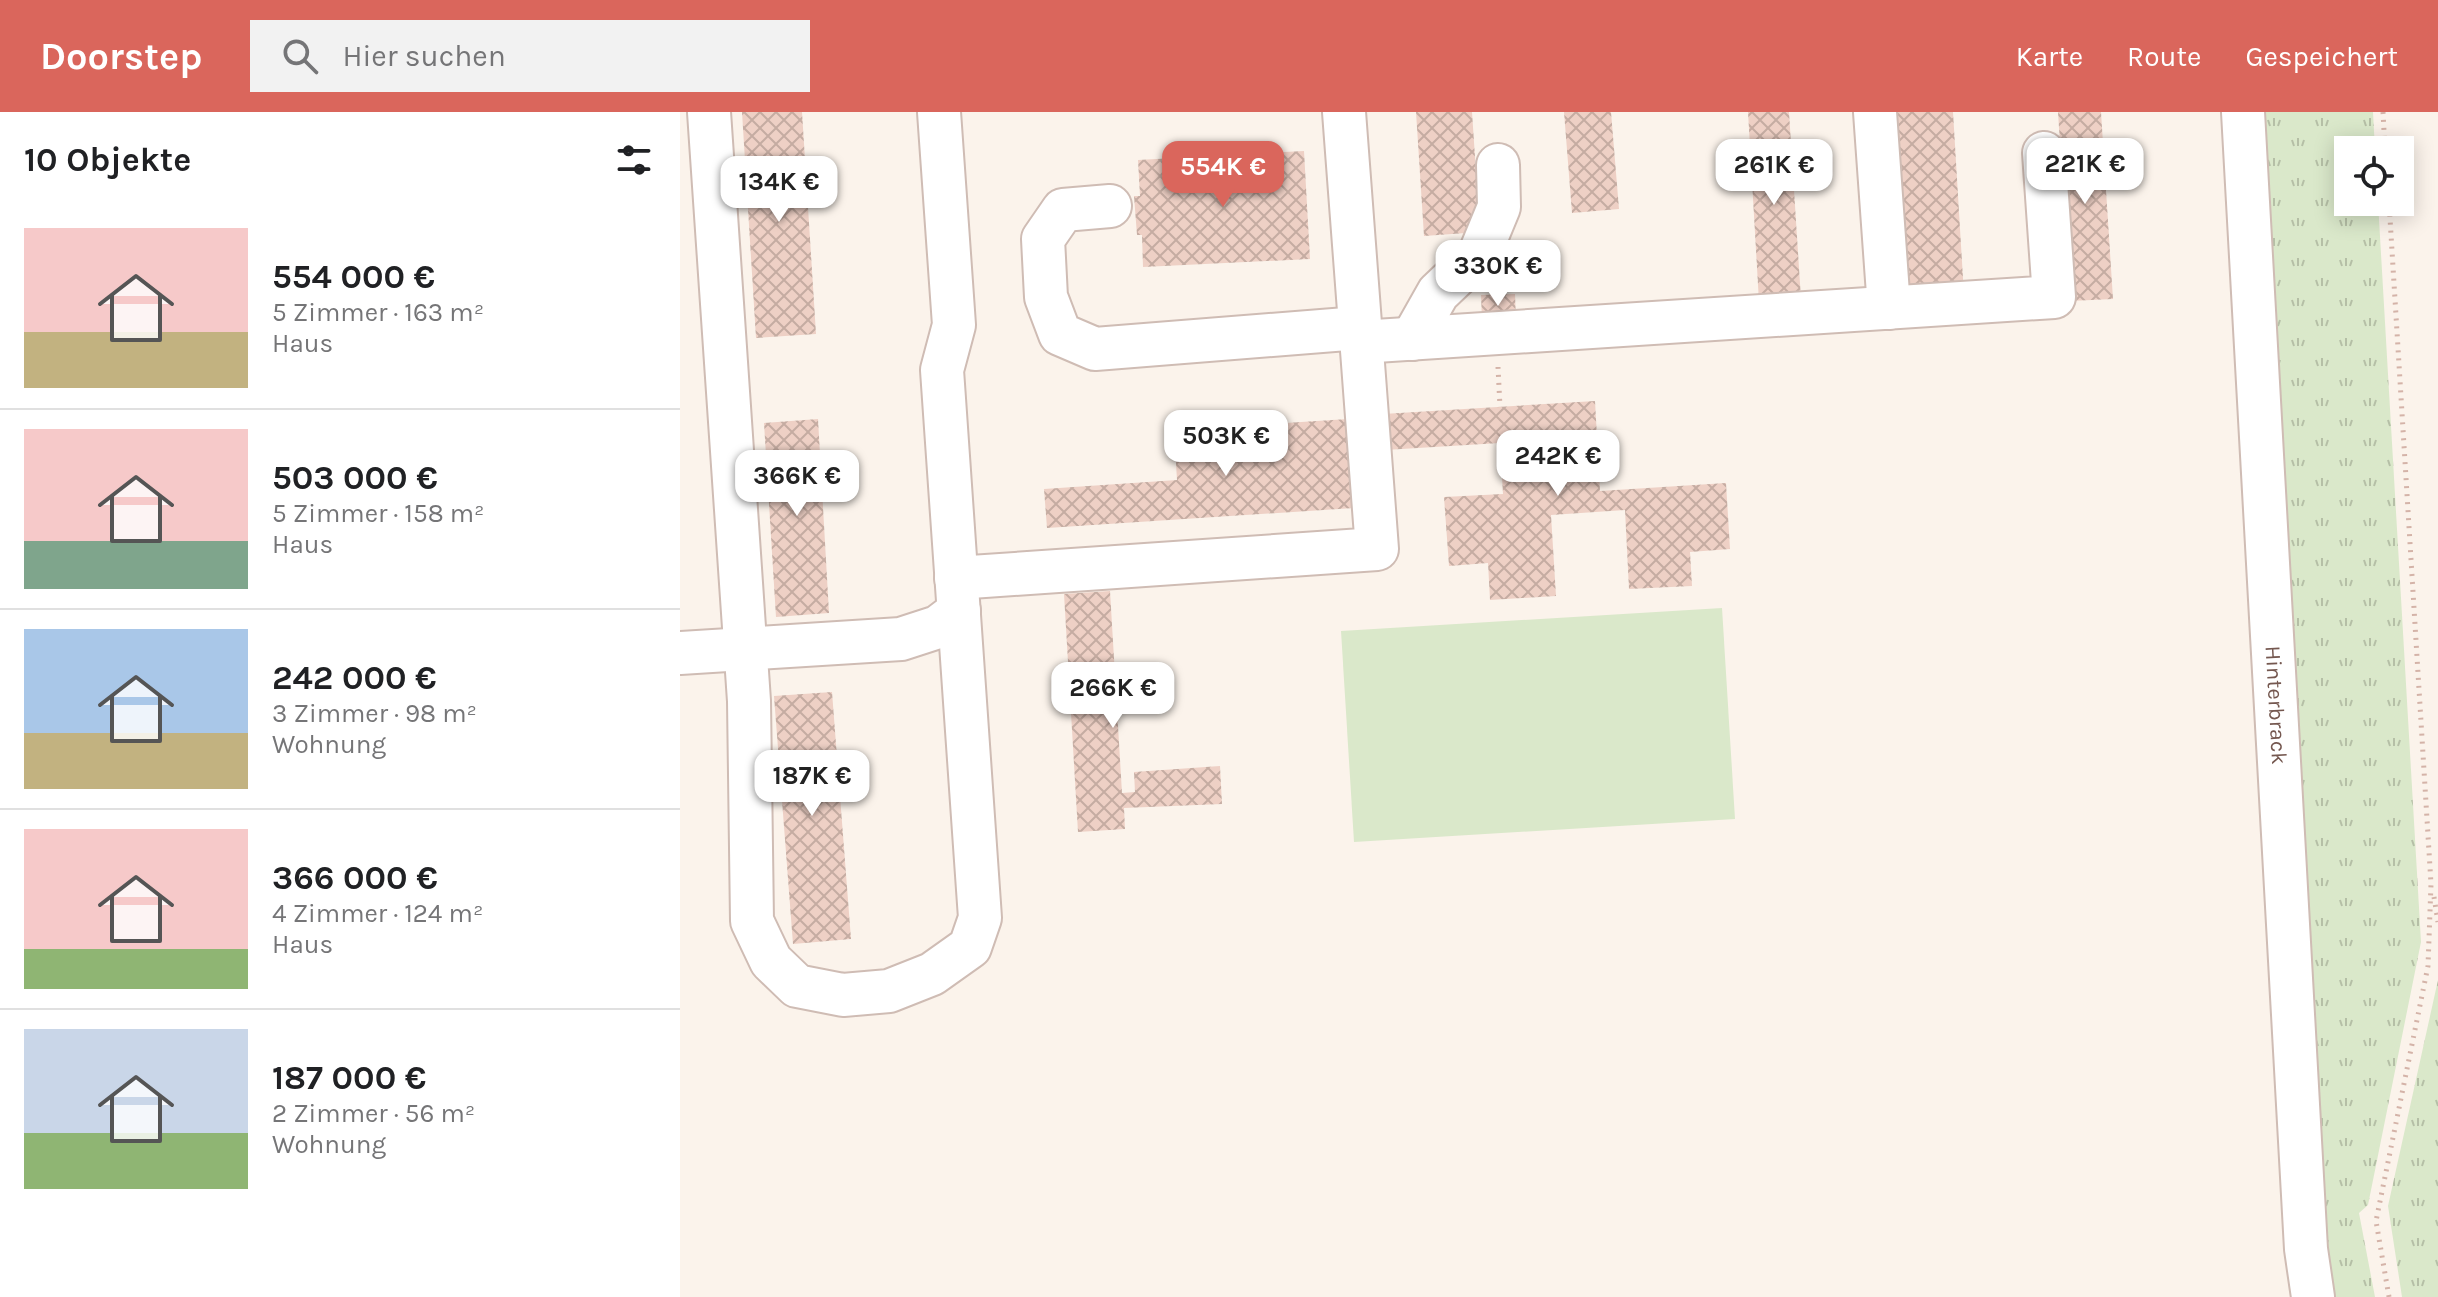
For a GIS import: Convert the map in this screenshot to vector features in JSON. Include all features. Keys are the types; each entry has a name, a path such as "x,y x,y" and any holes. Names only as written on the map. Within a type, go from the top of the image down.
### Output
{"lane":[{"path":"709,112 749,701 752,921 771,961 797,986 843,995 889,991 932,974 970,947 980,918 942,370 954,325 939,112"},
{"path":"958,594 1377,549 1344,112"},
{"path":"1875,112 1889,308"},
{"name":"Hinterbrack","path":"2243,112 2305,1233 2313,1297"},
{"path":"1110,206 1063,210 1043,239 1046,297 1060,334 1095,349 1360,335 1412,339 2054,297 2044,153"},
{"path":"1412,339 1438,293 1480,253 1499,207 1498,165"},
{"path":"680,653 901,639 938,627 958,594"}],"path":[{"path":"2383,112 2384,136"},
{"path":"2389,1297 2376,1221 2428,966 2431,884 2390,216"},
{"path":"2431,884 2438,922"}],"green space":[{"path":"2257,112 2373,112 2374,136 2334,136 2334,216 2379,216 2421,942 2368,1205 2359,1213 2375,1297 2327,1297"},
{"path":"1722,608 1735,819 1354,842 1341,631"},
{"path":"2438,980 2438,1297 2402,1297 2388,1206"}],"building":[{"path":"742,112 802,112 816,334 756,338"},
{"path":"1416,112 1472,112 1480,232 1424,236"},
{"path":"1564,112 1611,112 1619,209 1572,213"},
{"path":"1748,112 1789,112 1801,299 1759,302"},
{"path":"1894,112 1953,112 1964,295 1907,299"},
{"path":"2058,112 2101,112 2113,299 2070,301"},
{"path":"1304,151 1310,259 1143,267 1142,235 1137,235 1134,196 1140,196 1138,160"},
{"path":"1515,294 1516,320 1482,321 1481,295"},
{"path":"1595,401 1600,491 1726,483 1730,549 1690,552 1692,586 1629,589 1625,510 1551,515 1556,596 1490,600 1488,563 1449,566 1444,497 1503,494 1500,443 1385,450 1383,414"},
{"path":"818,419 829,613 776,617 764,423"},
{"path":"1348,419 1354,508 1047,528 1044,489 1177,480 1174,430"},
{"path":"1110,591 1122,793 1135,792 1134,772 1220,766 1222,804 1124,808 1125,829 1078,832 1064,594"},
{"path":"832,692 851,939 793,944 774,696"}]}
